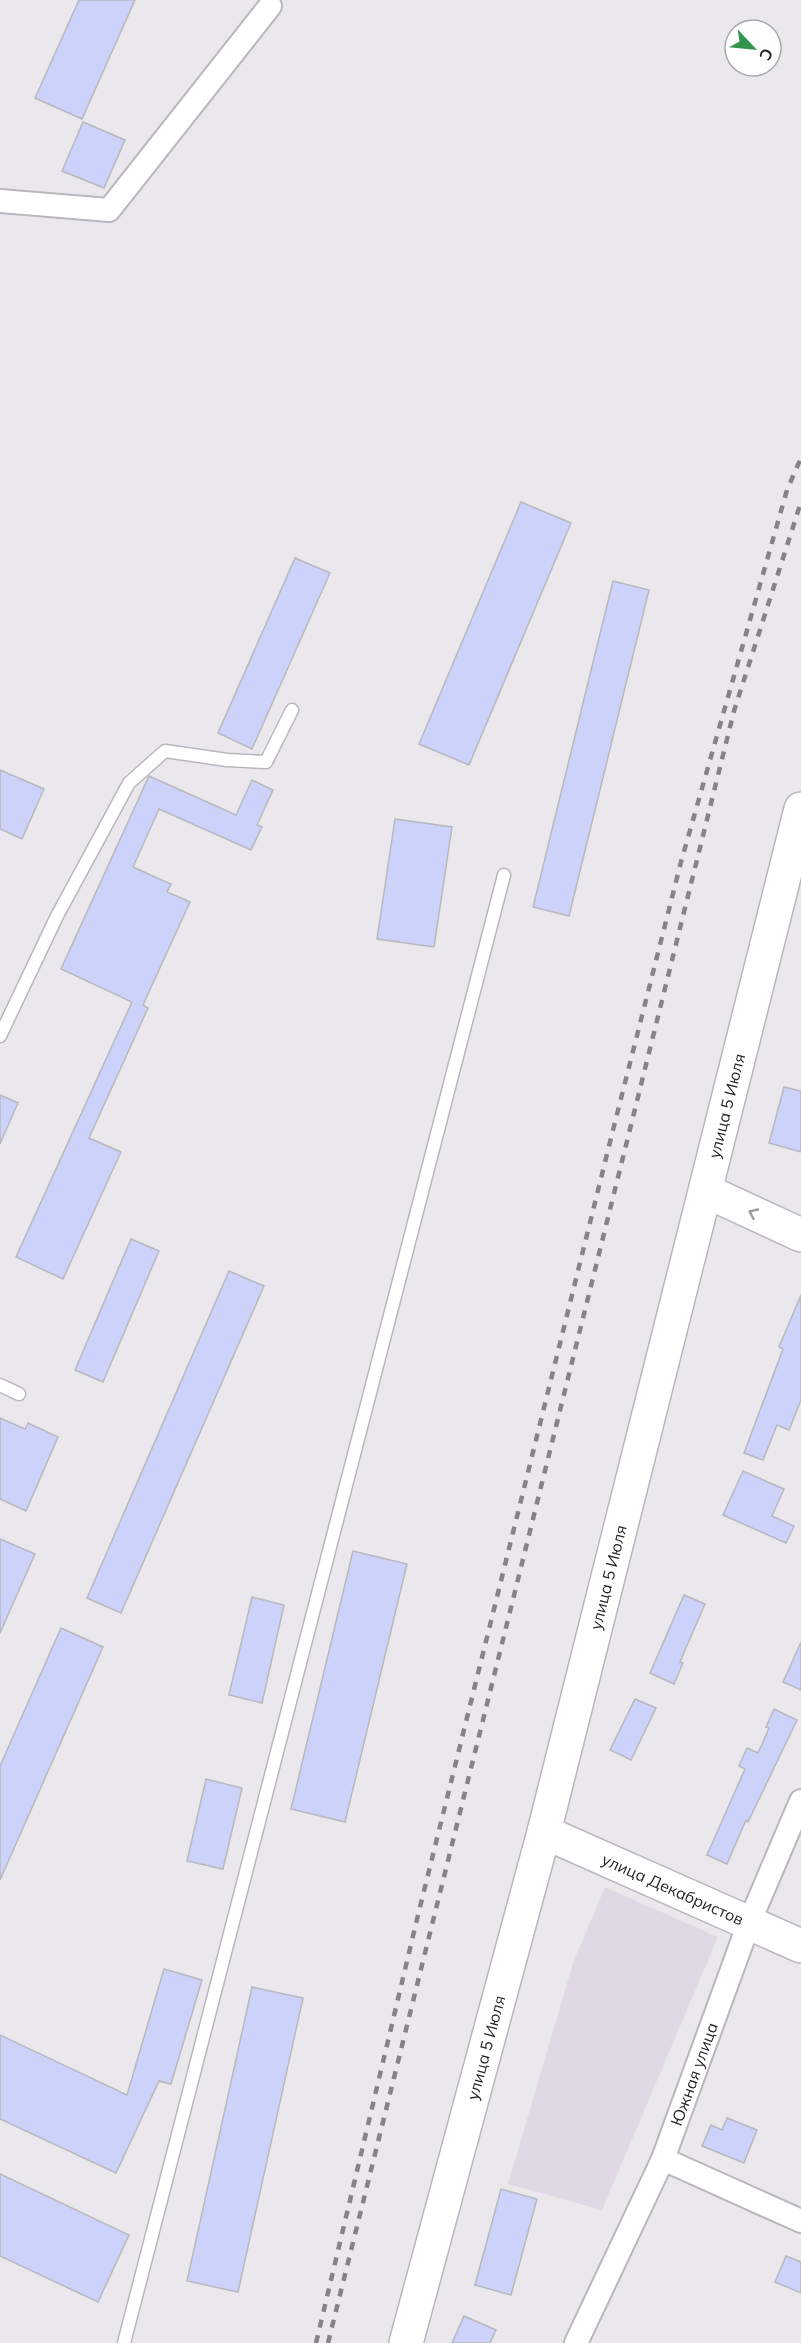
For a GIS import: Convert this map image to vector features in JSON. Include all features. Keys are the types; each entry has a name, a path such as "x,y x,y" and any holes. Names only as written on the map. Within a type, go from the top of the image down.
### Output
{"main road":[{"name":"улица 5 Июля","path":"406,2343 544,1832 801,809"},
{"path":"706,1191 801,1235"},
{"name":"улица Декабристов","path":"544,1832 801,1946"}],"street":[{"path":"0,201 109,210 270,6"},
{"name":"Южная улица","path":"576,2343 663,2159 749,1923 801,1801"},
{"path":"663,2159 801,2221"}],"lane":[{"path":"0,1036 57,916 129,783 165,751 227,760 266,762 292,710"},
{"path":"124,2343 504,875"},
{"path":"0,1385 19,1394"}],"shaded area":[{"path":"605,1887 718,1937 602,2210 508,2184 573,1963"}],"building":[{"path":"79,0 135,0 82,119 35,98"},
{"path":"83,122 125,140 104,188 62,171"},
{"path":"521,502 571,523 469,765 419,744"},
{"path":"295,558 330,573 252,749 218,733"},
{"path":"613,581 649,590 569,916 533,907"},
{"path":"0,770 44,789 22,839 0,829"},
{"path":"149,776 236,815 252,780 273,790 257,825 262,827 251,850 159,809 133,867 171,884 167,892 190,902 143,1005 148,1008 89,1138 121,1152 63,1279 16,1257 132,1002 61,969"},
{"path":"395,819 452,827 434,947 377,939"},
{"path":"784,1087 801,1091 801,1152 769,1143"},
{"path":"0,1095 18,1103 0,1144"},
{"path":"131,1239 159,1251 103,1382 75,1370"},
{"path":"229,1271 264,1286 121,1613 87,1598"},
{"path":"801,1295 801,1400 789,1430 777,1425 763,1460 744,1453 783,1349 779,1347"},
{"path":"0,1418 25,1429 28,1423 58,1437 26,1511 0,1499"},
{"path":"743,1471 784,1489 772,1516 794,1526 786,1543 723,1515"},
{"path":"0,1539 35,1554 0,1633"},
{"path":"353,1551 407,1564 345,1822 291,1809"},
{"path":"684,1595 705,1604 680,1662 683,1663 674,1684 650,1673"},
{"path":"252,1597 284,1605 262,1703 229,1695"},
{"path":"61,1628 103,1647 0,1880 0,1766"},
{"path":"801,1642 801,1690 783,1682"},
{"path":"635,1699 656,1708 631,1760 610,1750"},
{"path":"774,1709 797,1720 748,1822 746,1820 727,1864 707,1855 745,1769 739,1766 747,1748 758,1753"},
{"path":"206,1779 242,1788 223,1869 187,1861"},
{"path":"164,1969 202,1980 171,2084 159,2081 116,2173 0,2119 0,2035 127,2095"},
{"path":"252,1987 303,1998 238,2292 187,2281"},
{"path":"727,2118 757,2130 744,2163 702,2146 711,2125 722,2130"},
{"path":"0,2174 129,2235 98,2302 0,2256"},
{"path":"501,2189 537,2199 511,2295 475,2285"},
{"path":"786,2256 801,2262 801,2293 775,2282"},
{"path":"464,2316 496,2330 490,2343 452,2343"}],"railway":[{"path":"316,2343 418,1915 681,862 787,490 801,458"},
{"path":"328,2343 734,711 801,502"}]}
